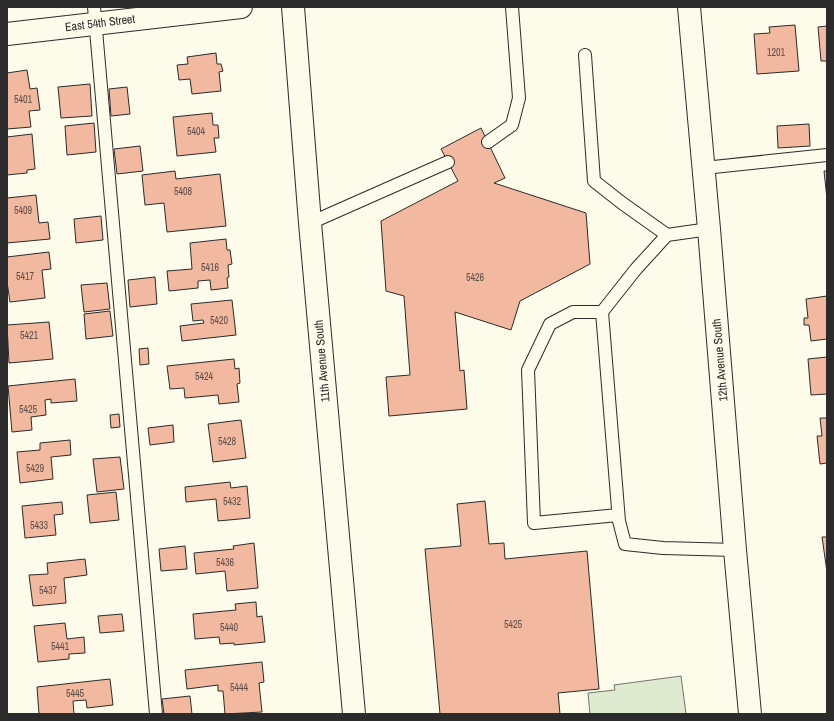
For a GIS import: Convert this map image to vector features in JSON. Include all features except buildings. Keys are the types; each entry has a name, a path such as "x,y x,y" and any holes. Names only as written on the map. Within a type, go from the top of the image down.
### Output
{"street":[{"name":"East 54th Street","path":"7,34 95,15 241,7"},
{"name":"11th Avenue South","path":"293,7 310,223 354,714"},
{"name":"12th Avenue South","path":"689,7 750,714"}],"lane":[{"path":"488,142 512,125 519,98 512,7"},
{"path":"95,15 156,714"},
{"path":"585,55 594,181 667,235"},
{"path":"704,168 827,155"},
{"path":"310,223 448,162"},
{"path":"709,229 667,235 636,269 602,312 618,515 625,544 663,548 735,550"},
{"path":"602,312 573,312 550,324 528,370 534,523 618,515"}],"green space":[{"path":"681,676 686,714 590,714 588,693 615,690 614,685"}]}
